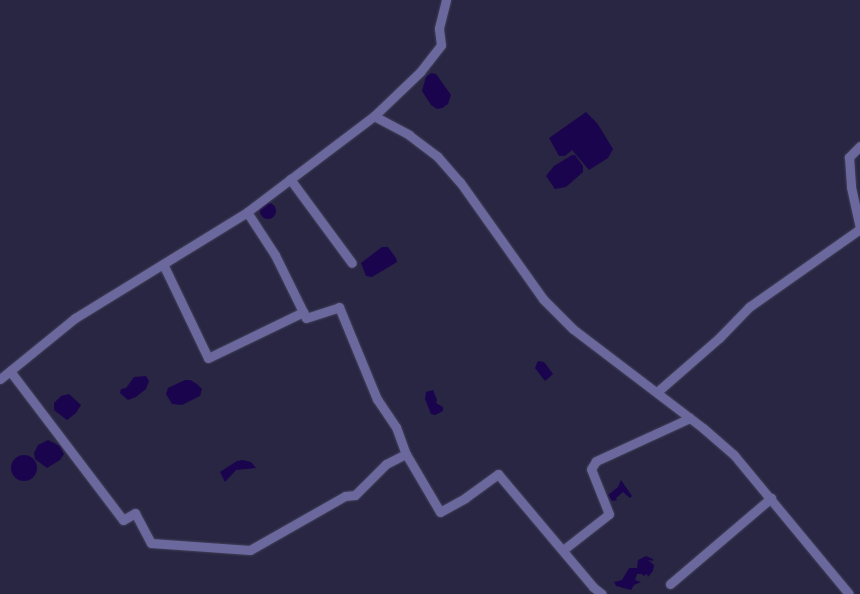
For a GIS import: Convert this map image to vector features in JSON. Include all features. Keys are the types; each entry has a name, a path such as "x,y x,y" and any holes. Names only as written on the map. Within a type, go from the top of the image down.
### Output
{"street":[{"path":"0,379 75,318 247,212 374,116 420,72 441,45 439,28 446,0"},
{"path":"374,116 409,135 437,156 460,182 543,299 573,329 657,392 734,455 850,594"},
{"path":"657,392 719,338 749,307 860,228 851,187 849,157 860,146"},
{"path":"290,179 352,263"},
{"path":"247,212 275,255 306,318 339,307 377,399 396,428 406,454 440,512 465,498 498,474 594,588 602,594"},
{"path":"163,264 208,358 303,312"},
{"path":"10,371 123,520 135,513 151,542 250,550 345,496 355,495 386,464 406,454"},
{"path":"563,550 609,514 591,469 596,461 690,418"},
{"path":"670,584 771,498"}],"shaded area":[{"path":"431,73 436,74 451,95 448,104 442,108 437,109 431,105 422,91 426,77"},
{"path":"586,112 597,123 613,149 608,158 589,170 572,150 565,156 559,156 549,138"},
{"path":"575,155 583,166 583,172 566,187 555,189 546,176 554,166"},
{"path":"268,203 274,205 276,211 274,217 268,219 262,217 260,211 262,205"},
{"path":"382,247 388,247 397,262 372,277 366,276 361,263"},
{"path":"538,361 544,362 553,374 545,381 535,368"},
{"path":"146,376 149,381 146,389 136,397 128,400 120,393 121,389 126,388 134,377"},
{"path":"185,380 190,380 202,389 200,396 182,405 172,404 166,394 168,388"},
{"path":"433,390 437,400 436,403 443,407 443,411 435,415 431,414 425,399 426,392"},
{"path":"69,394 81,405 76,413 67,420 54,410 54,403 61,396"},
{"path":"48,440 60,446 64,454 60,460 47,468 35,459 34,453 38,445"},
{"path":"24,455 33,459 37,468 33,477 24,481 15,477 11,468 15,459"},
{"path":"237,461 251,462 256,468 236,470 225,482 220,472"},
{"path":"621,480 632,496 630,498 623,492 616,498 617,500 612,501 608,495 618,487"},
{"path":"646,556 653,559 653,561 648,560 654,565 653,571 648,577 647,574 643,576 642,574 637,574 635,580 641,582 634,585 631,590 616,586 614,582 622,580 629,568 637,568 638,560"}]}
